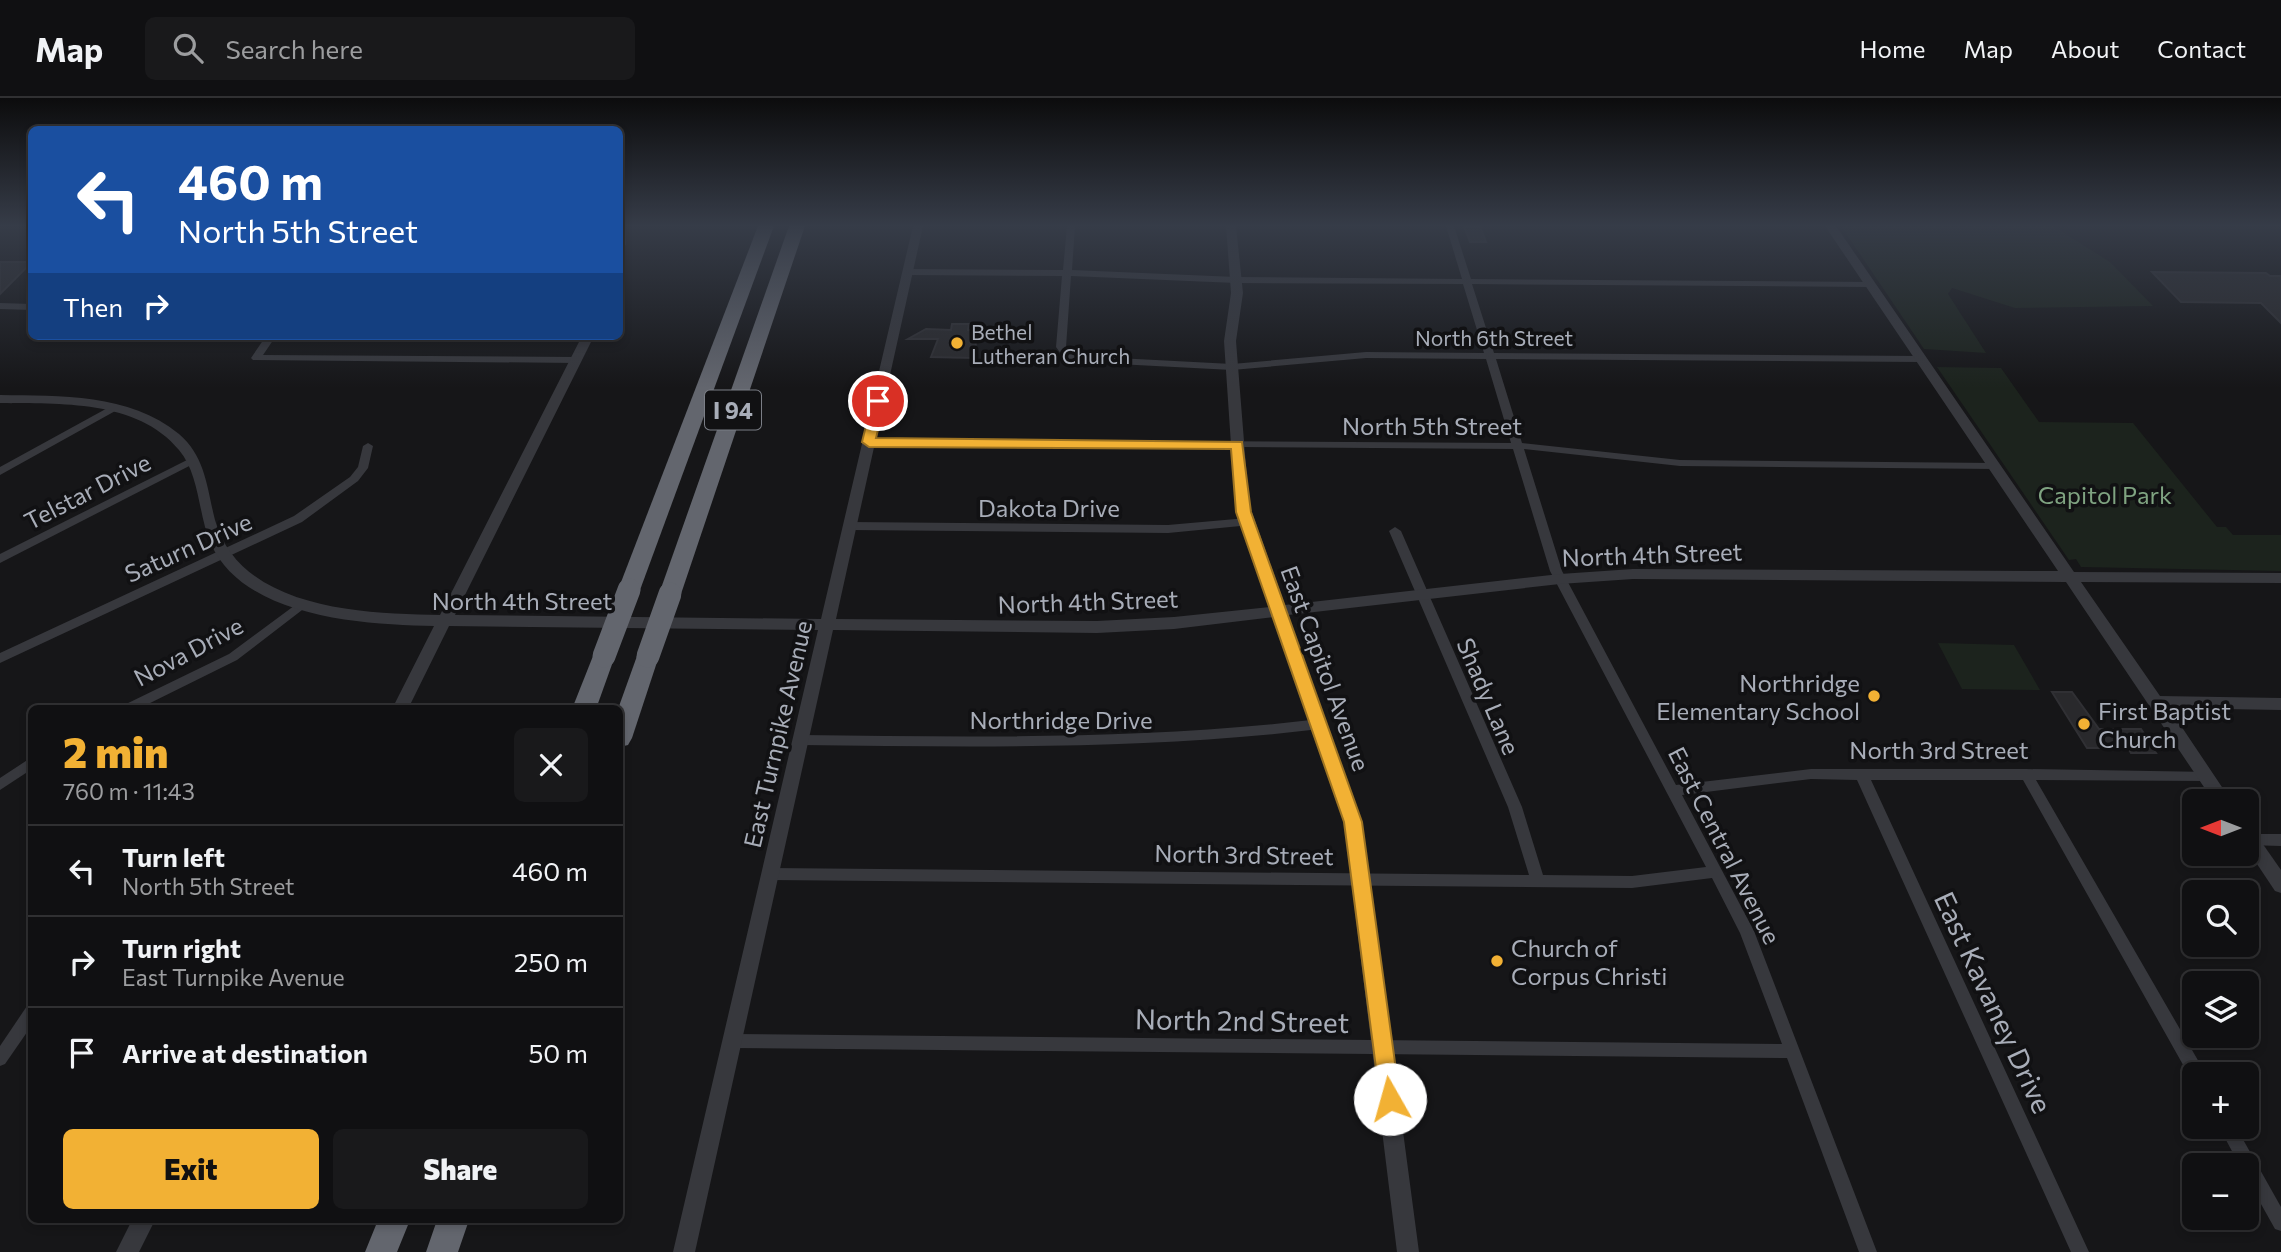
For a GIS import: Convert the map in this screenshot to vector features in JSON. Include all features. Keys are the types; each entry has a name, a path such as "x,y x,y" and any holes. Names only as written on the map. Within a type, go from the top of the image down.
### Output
{"highway":[{"name":"I 94","path":"586,705 746,280"},
{"name":"I 94","path":"623,729 778,280"},
{"path":"381,1252 393,1223"},
{"path":"442,1252 452,1223"}],"street":[{"name":"East Turnpike Avenue","path":"684,1252 906,280"},
{"name":"North 6th Street","path":"1066,280 1061,347 1067,356 1232,367 1267,366 1358,355 1921,359"},
{"path":"1232,280 1870,284"},
{"name":"East Capitol Avenue","path":"1236,280 1237,299 1230,337 1240,498 1351,814 1363,880 1408,1252"},
{"path":"1867,280 2215,789"},
{"name":"East Central Avenue","path":"1467,281 1560,579 1750,938 1868,1252"},
{"path":"0,306 28,306"},
{"path":"268,340 256,358 576,360"},
{"path":"402,705 586,340"},
{"name":"North 4th Street","path":"0,399 76,401 113,408 166,430 193,460 202,481 211,530 225,554 261,586 302,604 365,618 444,622 1121,626 1560,579 1693,573 2281,578"},
{"path":"0,472 113,408"},
{"name":"North 5th Street","path":"869,442 1517,446 1562,448 1681,463 1995,466"},
{"name":"Saturn Drive","path":"0,658 20,646 298,519 336,495 359,474 368,446"},
{"name":"Telstar Drive","path":"0,559 193,460"},
{"name":"Dakota Drive","path":"850,526 1168,529 1247,522"},
{"name":"Shady Lane","path":"1395,531 1515,807 1538,881"},
{"name":"Nova Drive","path":"134,705 233,657 302,604"},
{"path":"2155,702 2281,704"},
{"name":"Northridge Drive","path":"801,740 1143,742 1215,738 1320,724"},
{"path":"0,785 28,765"},
{"name":"East Kavaney Drive","path":"1861,773 2080,1252"},
{"name":"North 3rd Street","path":"1672,791 1799,774 2206,776"},
{"path":"2026,774 2190,1062"},
{"path":"2259,839 2281,840"},
{"path":"2259,854 2281,885"},
{"name":"North 3rd Street","path":"770,874 1651,882 1716,872"},
{"path":"0,1059 28,1017"},
{"name":"North 2nd Street","path":"733,1041 1793,1051"},
{"path":"2234,1139 2281,1223"},
{"path":"127,1252 142,1223"}],"green space":[{"path":"1877,280 2127,280 2153,306 2015,308 1952,288 1948,294 1986,353 1924,349"},
{"name":"Capitol Park","path":"1937,367 2001,368 2039,422 2133,423 2217,527 2226,527 2233,535 2281,535 2281,571 2081,567 2076,559 2069,560"},
{"path":"1938,643 2014,645 2040,690 1962,689"}],"building":[{"path":"0,280 14,280 0,294"},
{"path":"2160,280 2281,280 2281,323 2261,303 2181,302"},
{"name":"Bethel Lutheran Church","path":"952,324 969,324 968,330 985,330 983,339 976,339 975,358 931,357 938,339 908,339 926,329 951,330"},
{"name":"First Baptist Church","path":"2052,692 2072,692 2099,729 2141,729 2156,753 2131,753 2128,748 2087,748"}],"place":[{"name":"Bethel Lutheran Church","path":"957,343"},
{"name":"Northridge Elementary School","path":"1874,696"},
{"name":"First Baptist Church","path":"2084,724"},
{"name":"Church of Corpus Christi","path":"1497,961"}],"route":[{"path":"878,401 869,442 1237,445 1240,498 1244,512 1337,769 1353,822 1363,880 1390,1099"}]}
